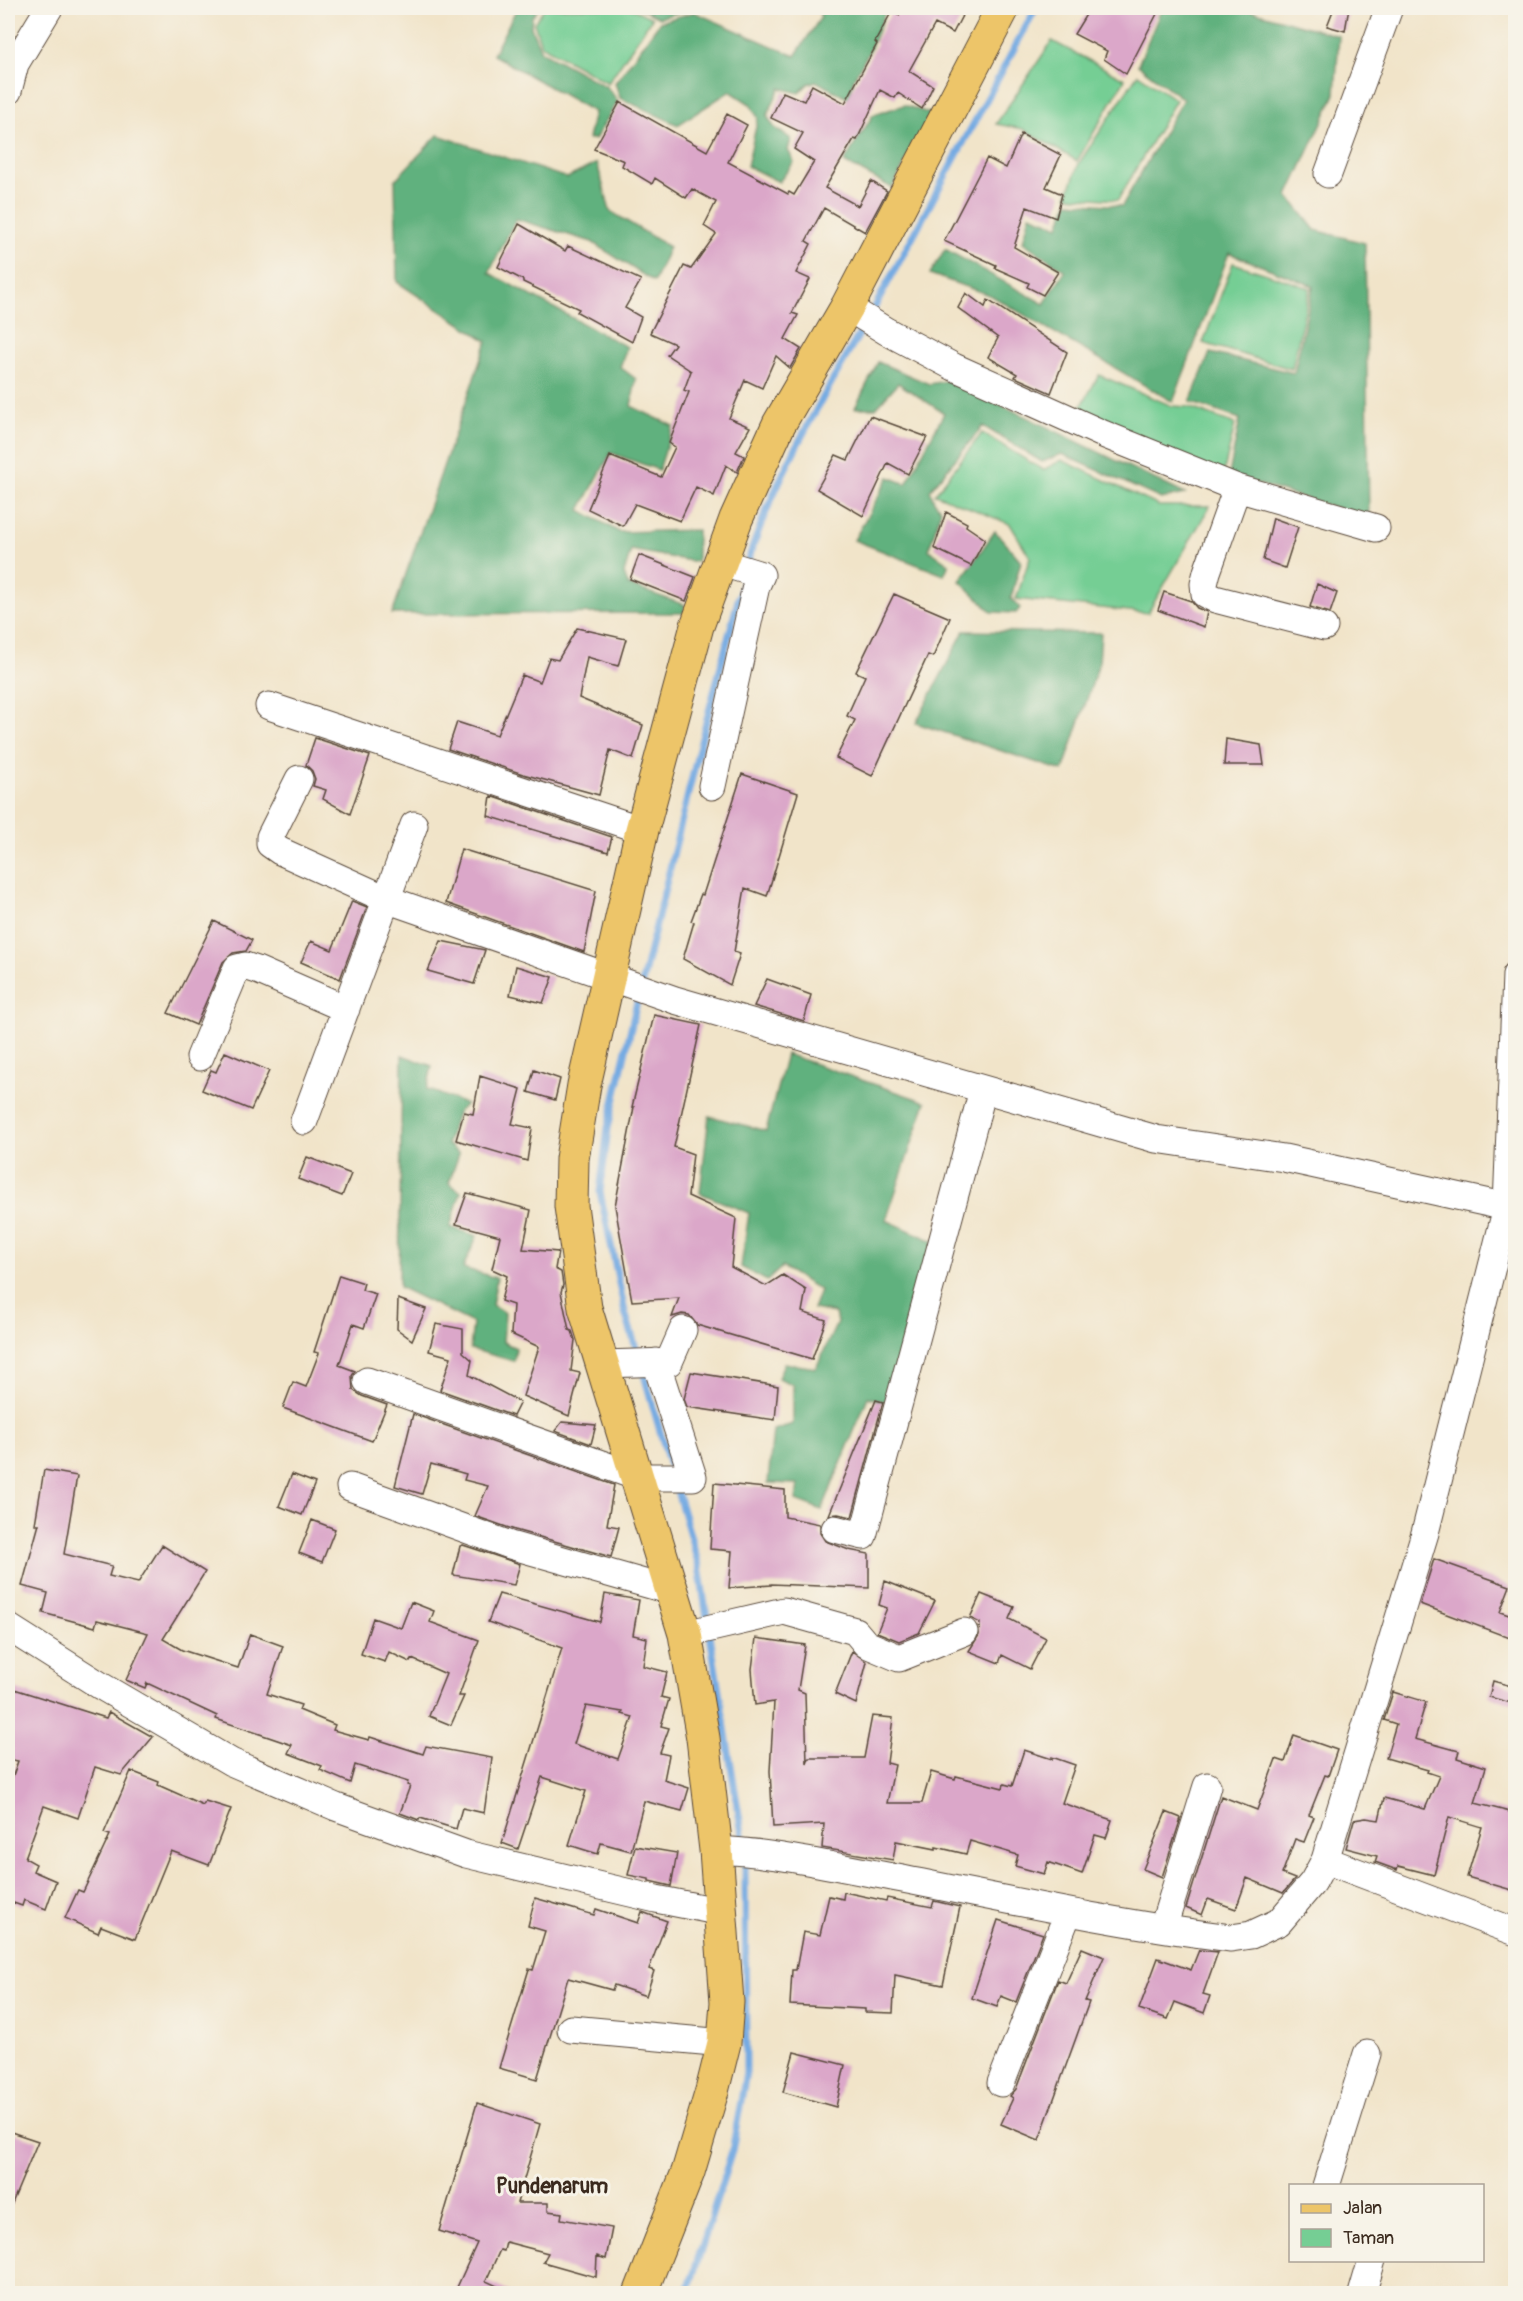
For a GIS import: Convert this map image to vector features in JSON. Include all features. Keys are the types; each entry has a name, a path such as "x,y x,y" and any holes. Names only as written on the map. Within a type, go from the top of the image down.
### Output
{"main road":[{"path":"640,2294 688,2172 724,2043 727,2002 722,1912 723,1851 703,1738 691,1633 672,1591 661,1477 635,1363 585,1308 571,1206 572,1159 584,1085 615,980 642,830 697,626 735,567 736,519 779,424 852,311 1003,8"}],"street":[{"path":"8,91 15,64 49,8"},
{"path":"1328,174 1389,8"},
{"path":"852,311 954,367 1103,434 1237,488 1376,528"},
{"path":"1237,488 1207,572 1204,584 1205,594 1215,599 1324,627"},
{"path":"712,786 756,586 761,575 735,567"},
{"path":"269,706 642,830"},
{"path":"299,779 270,837 270,844 280,851 386,899 675,1000 1156,1139 1284,1158 1507,1207"},
{"path":"304,1121 414,825"},
{"path":"200,1057 237,968 245,966 258,970 346,1009"},
{"path":"723,1851 784,1857 1000,1897 1068,1913 1231,1938 1251,1935 1279,1922 1313,1882 1324,1860 1425,1533 1507,1207 1515,975"},
{"path":"835,1529 862,1536 983,1090"},
{"path":"367,1381 661,1477 693,1477 635,1363 669,1362 683,1330"},
{"path":"350,1487 510,1545 672,1591"},
{"path":"691,1633 784,1611 855,1631 866,1644 899,1658 964,1632"},
{"path":"8,1627 101,1686 231,1762 336,1807 466,1854 656,1899 722,1912"},
{"path":"1163,1928 1207,1786"},
{"path":"1324,1860 1515,1932"},
{"path":"1001,2083 1068,1913"},
{"path":"571,2029 724,2043"},
{"path":"1327,2184 1367,2054"},
{"path":"1362,2294 1371,2262"}],"green space":[{"path":"517,8 539,8 532,17 531,27 541,51 607,87 618,101 595,139 588,139 594,112 493,55"},
{"path":"544,8 631,8 652,18 608,83 541,45 534,23"},
{"path":"640,8 687,8 691,9 659,18"},
{"path":"817,8 882,8 886,10 870,50 854,78 849,99 816,81 808,84 799,93 780,88 767,116 774,127 791,139 788,150 794,162 779,182 747,166 758,118 750,104 730,91 678,125 620,98 615,83 660,22 694,12 795,56 821,17"},
{"path":"1162,8 1241,8 1339,36 1335,94 1288,196 1315,230 1365,243 1369,518 1229,475 1240,419 1190,402 1210,353 1294,373 1313,286 1229,253 1173,402 992,296 930,274 945,249 1044,304 1065,271 1023,242 1030,215 1059,226 1068,202 1122,206 1183,99 1138,65"},
{"path":"1052,41 1125,79 1077,161 1023,129 996,124"},
{"path":"1138,74 1176,100 1118,200 1067,196 1079,163"},
{"path":"904,105 931,114 892,188 844,162 873,115"},
{"path":"438,135 567,178 597,163 610,211 669,247 654,282 592,242 516,219 489,273 627,347 620,367 636,379 631,406 673,426 659,470 611,453 580,510 619,532 697,530 697,562 631,550 624,573 628,585 685,605 684,613 392,614 487,341 397,282 395,180"},
{"path":"1233,263 1310,288 1292,369 1203,343"},
{"path":"878,362 929,384 950,380 1185,494 1161,499 1062,454 1042,462 983,426 930,490 941,510 929,550 949,564 944,575 854,540 889,477 906,484 944,413 898,383 876,408 855,408"},
{"path":"1099,375 1172,406 1188,407 1235,424 1223,475 1077,414"},
{"path":"982,433 1043,470 1062,460 1159,506 1210,506 1148,613 1016,599 1030,557 1010,524 935,494"},
{"path":"995,531 1021,561 1011,598 1020,608 1016,613 992,612 960,581"},
{"path":"964,631 1101,633 1099,663 1063,771 916,723"},
{"path":"786,1054 926,1102 886,1220 933,1241 885,1402 868,1397 822,1510 796,1500 798,1484 768,1483 773,1430 793,1424 793,1385 778,1378 784,1363 816,1368 837,1323 835,1313 813,1309 820,1290 782,1267 767,1281 741,1267 749,1213 700,1193 709,1116 766,1131"},
{"path":"402,1055 432,1066 427,1089 466,1104 457,1113 447,1144 459,1154 449,1183 461,1192 450,1227 477,1236 463,1268 497,1278 492,1305 505,1313 503,1342 516,1348 514,1361 470,1349 473,1323 399,1287"}],"building":[{"path":"903,8 966,8 953,33 935,24 909,71 933,86 922,109 898,93 895,98 880,90 857,140 854,139 825,188 858,206 871,181 887,191 865,232 824,208 806,241 811,244 796,273 810,279 792,313 798,315 785,339 801,349 790,368 776,356 762,388 745,380 729,418 750,427 736,452 744,456 737,472 726,465 714,496 696,487 680,521 635,504 623,526 588,509 610,456 661,477 675,447 669,443 689,392 684,390 691,371 667,355 675,344 650,333 684,266 691,269 716,234 704,226 716,202 692,189 686,198 655,178 652,184 622,166 624,161 594,149 620,102 707,151 727,114 747,125 728,162 794,195 814,162 794,149 803,133 771,118 783,92 804,101 812,85 845,103 892,11 899,15"},
{"path":"1090,8 1160,8 1126,74 1104,59 1107,51 1074,34"},
{"path":"1334,8 1349,8 1345,31 1327,26"},
{"path":"1021,134 1061,155 1046,187 1062,194 1056,218 1027,207 1014,247 1058,272 1043,295 1027,287 1029,283 995,268 996,265 944,241 987,158 1006,168"},
{"path":"519,224 565,251 568,246 641,280 625,308 641,317 632,342 577,312 579,309 523,282 498,267"},
{"path":"966,293 985,307 988,300 1067,352 1051,393 1015,377 1017,374 988,357 998,338 958,308"},
{"path":"870,416 927,437 908,474 888,463 863,516 817,489 836,455 848,460"},
{"path":"946,512 967,523 966,526 985,539 971,566 934,548"},
{"path":"1273,518 1298,527 1285,568 1263,560"},
{"path":"639,555 695,577 686,601 630,579"},
{"path":"1317,584 1337,593 1330,613 1310,607"},
{"path":"1164,592 1191,601 1197,608 1207,612 1204,627 1158,610"},
{"path":"894,594 950,618 933,657 928,655 872,776 836,758 855,720 847,716 865,676 856,672"},
{"path":"577,628 626,639 618,666 587,657 579,698 643,725 633,759 610,750 599,795 523,774 448,749 457,722 497,735 522,675 540,682 549,658 558,660"},
{"path":"315,738 370,756 350,814 323,799 326,790 313,786 315,779 312,771 306,765"},
{"path":"1226,739 1261,745 1264,765 1224,765"},
{"path":"742,774 798,793 767,896 745,888 734,952 740,954 730,985 683,959 694,922 691,921 701,894 703,895"},
{"path":"491,796 612,837 608,852 488,816"},
{"path":"461,849 596,891 584,952 446,903"},
{"path":"352,901 367,907 340,979 301,962 311,941 332,950"},
{"path":"214,921 252,940 246,951 233,953 223,962 196,1025 168,1013"},
{"path":"441,941 485,950 474,984 428,971"},
{"path":"516,966 553,977 543,1003 510,995"},
{"path":"767,979 811,995 804,1021 754,1006"},
{"path":"654,1015 701,1025 674,1147 693,1154 688,1196 736,1218 731,1267 766,1286 783,1275 806,1290 802,1312 826,1320 812,1359 697,1325 689,1315 682,1314 672,1317 679,1298 632,1301 615,1206 634,1107 632,1107"},
{"path":"225,1052 269,1071 251,1110 202,1090 211,1070 216,1072"},
{"path":"534,1070 560,1079 555,1100 528,1092"},
{"path":"480,1076 521,1089 512,1124 532,1128 527,1161 456,1140 464,1112 473,1114"},
{"path":"307,1157 351,1174 342,1196 298,1179"},
{"path":"467,1193 531,1210 523,1249 558,1252 555,1269 561,1272 563,1285 561,1292 569,1330 572,1331 575,1340 571,1371 580,1373 569,1416 523,1396 539,1347 511,1334 513,1305 501,1301 507,1276 492,1269 500,1236 456,1224"},
{"path":"339,1275 364,1283 362,1290 376,1294 364,1328 353,1324 339,1365 355,1371 352,1376 353,1390 362,1396 387,1405 372,1441 283,1408 293,1382 306,1387 319,1353 314,1352"},
{"path":"398,1299 426,1309 412,1340 397,1329"},
{"path":"436,1324 463,1329 463,1352 472,1360 469,1375 520,1402 513,1416 440,1390 451,1357 429,1351"},
{"path":"691,1372 778,1386 775,1420 687,1407 684,1399"},
{"path":"876,1400 883,1402 852,1517 829,1515"},
{"path":"413,1414 614,1485 607,1525 619,1527 611,1557 515,1530 475,1516 488,1486 464,1480 466,1474 431,1464 422,1494 395,1486"},
{"path":"562,1422 596,1425 591,1444 555,1431"},
{"path":"44,1470 77,1476 64,1554 112,1566 109,1576 138,1583 162,1545 205,1572 163,1639 182,1650 238,1668 250,1634 283,1646 267,1694 301,1705 299,1710 335,1725 333,1730 369,1740 370,1737 423,1754 426,1746 492,1758 484,1813 462,1808 456,1829 400,1813 410,1786 407,1785 408,1782 355,1765 350,1783 320,1770 322,1766 288,1753 292,1745 216,1719 217,1716 147,1683 145,1688 126,1680 148,1633 97,1620 95,1627 43,1613 48,1593 22,1586 39,1524 35,1524"},
{"path":"292,1474 315,1483 302,1515 279,1506"},
{"path":"714,1483 785,1490 785,1517 820,1524 820,1533 825,1541 849,1550 869,1554 869,1588 771,1584 729,1588 732,1551 710,1549"},
{"path":"312,1520 335,1529 322,1562 299,1553"},
{"path":"463,1545 520,1564 514,1585 453,1575 460,1546"},
{"path":"1434,1559 1510,1586 1500,1612 1515,1617 1515,1640 1420,1604"},
{"path":"885,1581 935,1601 919,1633 899,1641 877,1632 887,1608 879,1605"},
{"path":"499,1594 600,1622 605,1594 639,1600 633,1635 647,1638 643,1666 667,1672 661,1697 669,1699 661,1726 669,1728 660,1753 669,1755 664,1780 689,1788 682,1811 644,1801 631,1851 601,1843 598,1854 569,1845 586,1791 542,1777 518,1849 502,1843 562,1648 488,1622","holes":["586,1706 623,1712 622,1714 633,1717 618,1759 574,1744"]},
{"path":"981,1594 1014,1607 1009,1619 1046,1638 1030,1669 1002,1655 999,1663 969,1651 979,1635 980,1623 970,1618"},
{"path":"411,1602 434,1611 430,1622 479,1640 459,1696 464,1696 451,1725 429,1716 446,1674 389,1652 385,1662 361,1654 373,1618 401,1628"},
{"path":"756,1638 805,1645 798,1690 805,1693 807,1764 809,1758 864,1758 872,1716 893,1718 887,1763 895,1765 887,1803 922,1803 931,1772 1003,1788 1004,1784 1012,1786 1024,1750 1075,1765 1062,1803 1112,1820 1106,1838 1095,1835 1082,1874 1048,1862 1044,1874 1015,1866 1018,1855 970,1841 966,1854 896,1841 893,1860 822,1848 824,1824 773,1827 770,1771 774,1702 755,1705 752,1669"},
{"path":"852,1651 867,1662 856,1704 835,1694"},
{"path":"1493,1681 1515,1687 1515,1704 1489,1697"},
{"path":"8,1687 106,1718 109,1712 153,1737 121,1775 95,1767 78,1818 44,1806 25,1858 36,1864 33,1871 56,1881 46,1909 24,1900 22,1906 8,1901 8,1790 18,1761 8,1759"},
{"path":"1393,1692 1426,1702 1415,1739 1459,1751 1457,1758 1486,1767 1475,1803 1514,1813 1511,1826 1515,1826 1515,1891 1467,1877 1482,1827 1449,1817 1434,1875 1398,1866 1397,1870 1375,1862 1377,1856 1346,1848 1354,1820 1366,1818 1379,1820 1384,1798 1425,1809 1439,1776 1427,1772 1428,1770 1386,1758 1396,1724 1384,1720"},
{"path":"1294,1735 1337,1750 1328,1776 1325,1775 1309,1815 1314,1817 1304,1842 1295,1839 1282,1874 1295,1879 1283,1893 1247,1878 1236,1909 1208,1899 1202,1915 1186,1908 1221,1796 1257,1810 1276,1759 1285,1762"},
{"path":"131,1771 159,1782 158,1785 203,1805 205,1801 231,1809 209,1865 171,1851 135,1939 101,1926 98,1933 65,1918 78,1890 83,1892 110,1835 104,1833"},
{"path":"1166,1812 1181,1818 1162,1877 1143,1869"},
{"path":"635,1846 677,1853 671,1886 628,1875"},
{"path":"844,1892 886,1901 887,1898 932,1907 934,1901 960,1907 943,1985 895,1975 893,2013 865,2012 865,2009 790,2005 792,1970 796,1970 803,1932 820,1935 829,1896 843,1899"},
{"path":"535,1898 594,1915 596,1909 638,1923 642,1912 667,1921 649,1969 654,1971 646,1996 614,1985 612,1990 568,1978 537,2079 499,2068 529,1969 533,1970 545,1931 528,1926"},
{"path":"998,1920 1043,1934 1016,2002 1001,1996 997,2007 972,1998"},
{"path":"1082,1948 1104,1957 1085,2001 1089,2002 1039,2140 1001,2124 1013,2098 1010,2096 1016,2089 1058,1980 1066,1983"},
{"path":"1199,1950 1218,1952 1203,1994 1210,1996 1204,2013 1175,2002 1168,2019 1139,2009 1158,1958 1191,1970"},
{"path":"794,2052 845,2065 836,2107 783,2092"},
{"path":"477,2103 540,2124 517,2203 548,2203 548,2211 562,2213 561,2219 612,2228 606,2259 597,2256 596,2277 543,2262 548,2253 506,2242 504,2251 500,2250 486,2281 514,2294 454,2294 477,2243 439,2231"},
{"path":"8,2131 38,2141 8,2213"}],"waterway":[{"path":"871,314 1036,8"},
{"path":"747,564 758,532 785,471 815,411 865,324"},
{"path":"642,983 698,753 745,574"},
{"path":"639,993 608,1128 600,1192 625,1312 639,1358"},
{"path":"642,1368 671,1470"},
{"path":"675,1484 699,1566 708,1624"},
{"path":"710,1635 744,1846"},
{"path":"687,2294 732,2151 746,2073 745,1857"}],"district":[{"name":"Pundenarum","path":"552,2186"}]}
